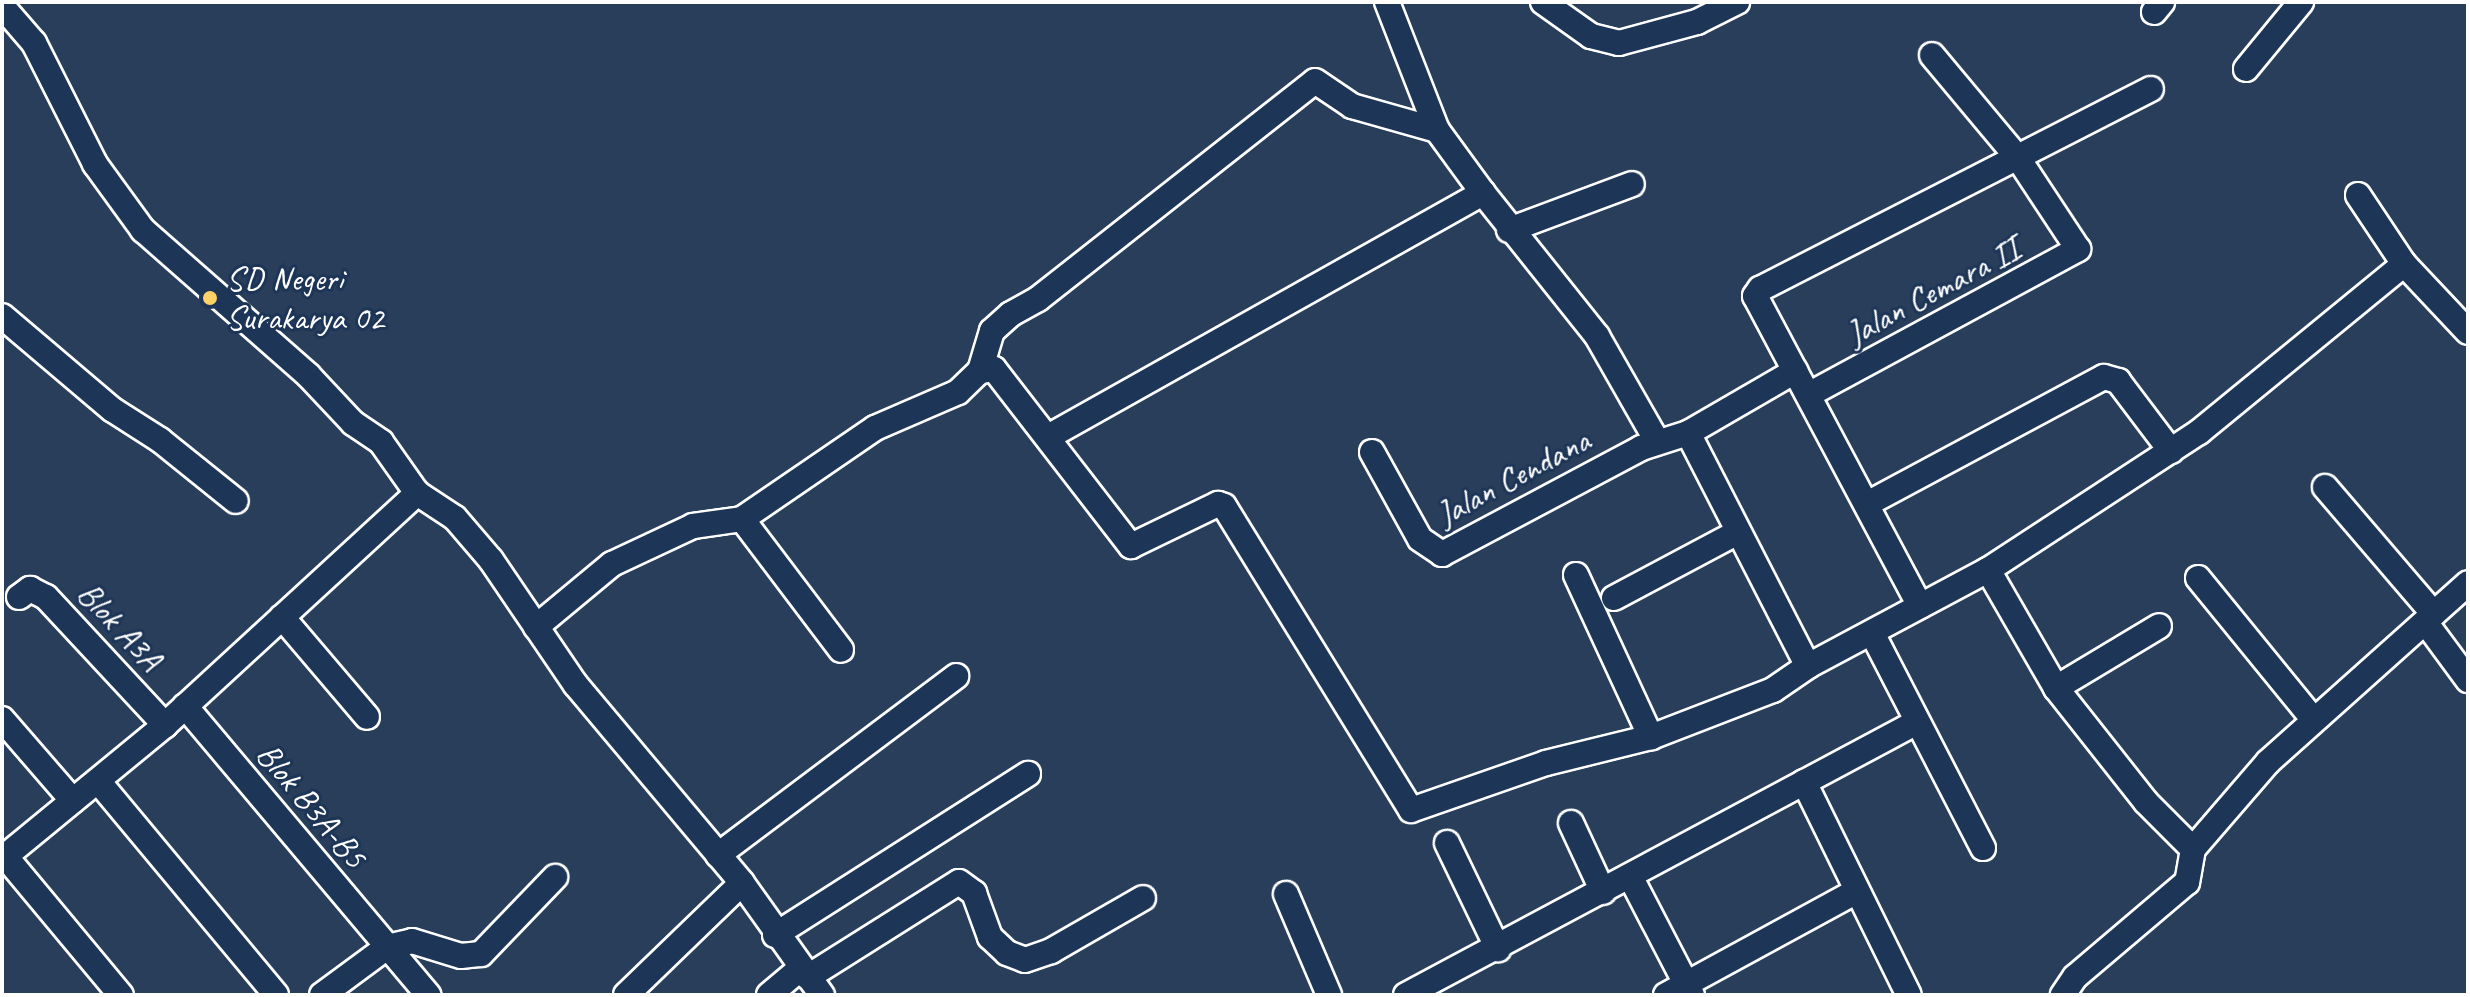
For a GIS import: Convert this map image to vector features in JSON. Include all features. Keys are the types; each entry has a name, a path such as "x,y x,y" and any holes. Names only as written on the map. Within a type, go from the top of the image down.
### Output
{"street":[{"path":"1387,2 1437,130 1509,230 1597,336 1657,441"},
{"path":"1543,2 1607,43 1639,41 1737,2"},
{"path":"2246,69 2301,2"},
{"path":"2,6 34,43 88,151 143,230 308,375 353,423 381,442 417,493 455,518 621,742 742,883 775,935 810,980"},
{"path":"1932,55 2018,158"},
{"path":"536,627 612,564 652,542 693,526 742,519 875,428 958,392 980,371 992,331 1315,81 1352,106 1437,130"},
{"path":"1920,606 1810,394 1756,304 1760,289 2151,89"},
{"name":"Jalan Cemara II","path":"1810,394 2073,256 2076,242 2018,158"},
{"path":"1509,230 1632,184"},
{"path":"1048,437 1483,193"},
{"path":"2358,195 2404,264 2468,332"},
{"path":"980,371 994,369 1131,546 1218,504 1224,506 1411,810 1546,763 1651,737 1746,704 1808,666 1988,570 2171,451 2404,264"},
{"path":"4,322 113,410 160,440 236,501"},
{"name":"Jalan Cendana","path":"1372,452 1420,539 1442,554 1657,441 1688,433 1795,371"},
{"path":"1867,504 2104,377 2118,381 2171,451"},
{"path":"1688,433 1808,666"},
{"path":"2325,487 2430,618 2468,680"},
{"path":"121,995 3,857 165,725 417,493"},
{"path":"742,519 841,650"},
{"path":"1614,598 1738,532"},
{"path":"1988,570 2056,688 2136,790 2193,849"},
{"path":"1576,575 1651,737"},
{"path":"2198,578 2313,719"},
{"path":"2063,995 2075,977 2187,882 2193,849 2313,719 2468,583"},
{"name":"Blok A3A","path":"19,597 30,589 46,597 165,725"},
{"path":"282,617 367,717"},
{"path":"2056,688 2159,626"},
{"path":"1872,633 1983,848"},
{"path":"718,855 956,676"},
{"name":"Blok B3A-B5","path":"185,706 428,995"},
{"path":"2,719 73,801"},
{"path":"1406,995 1631,878 1917,722"},
{"path":"775,935 1028,774"},
{"path":"98,781 276,995"},
{"path":"1804,782 1909,995"},
{"path":"1571,823 1603,892"},
{"path":"1447,843 1498,949"},
{"path":"322,995 387,947 412,941 461,956 481,954 555,877"},
{"path":"1631,878 1681,992 1857,891"},
{"path":"769,995 810,980 959,882 974,893 990,937 1007,953 1025,960 1051,951 1143,898"},
{"path":"626,995 742,883"},
{"path":"1286,894 1329,995"}],"place":[{"name":"SD Negeri Surakarya 02","path":"210,298"}]}
